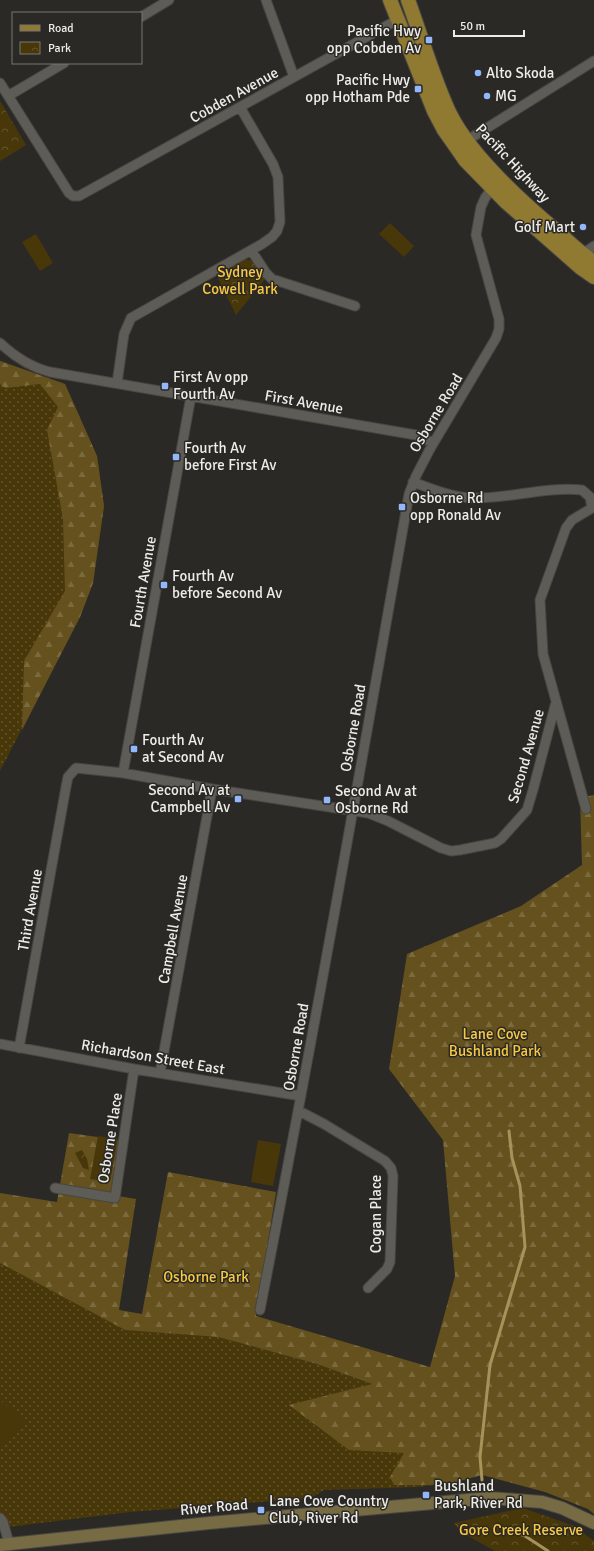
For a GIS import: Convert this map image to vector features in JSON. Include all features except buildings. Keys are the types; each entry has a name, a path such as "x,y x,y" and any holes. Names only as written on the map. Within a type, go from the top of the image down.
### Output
{"main road":[{"name":"Pacific Highway","path":"390,0 434,111 444,130 461,143"},
{"name":"Pacific Highway","path":"408,0 461,143 465,160 590,254"},
{"name":"Pacific Highway","path":"496,183 506,202 542,235 594,277"},
{"name":"River Road","path":"4,1544 209,1523 490,1498 542,1502 562,1508 594,1523"}],"street":[{"path":"142,16 169,0"},
{"path":"266,0 294,77"},
{"name":"Cobden Avenue","path":"8,96 68,193 73,196 85,194 397,20"},
{"path":"461,143 594,61"},
{"path":"0,83 8,96 62,64"},
{"path":"117,383 124,334 131,318 251,250 272,237 277,231 280,222 278,177 273,164 240,107"},
{"name":"Osborne Road","path":"260,1310 299,1111 354,810 409,494 413,482 433,443 489,351 499,329 499,319 476,235 481,207 496,183"},
{"path":"251,250 266,273 272,279 355,306"},
{"name":"First Avenue","path":"0,343 21,361 50,372 416,435 433,443"},
{"name":"Fourth Avenue","path":"123,773 191,396"},
{"path":"413,482 449,495 474,498 534,492 582,490 590,497 593,508 572,520 566,528 540,600 543,654 586,809"},
{"name":"Second Avenue","path":"68,777 76,768 123,773 212,789 354,810 388,820 442,848 451,851 495,843 501,839 527,810 556,702"},
{"name":"Third Avenue","path":"19,1048 68,777"},
{"name":"Campbell Avenue","path":"160,1073 212,789"},
{"name":"Richardson Street East","path":"0,1044 134,1069 301,1096"},
{"name":"Osborne Place","path":"54,1188 115,1198 134,1069"},
{"name":"Cogan Place","path":"299,1111 324,1124 385,1162 391,1168 393,1176 390,1262 388,1269 368,1288"},
{"path":"0,1518 3,1522 4,1544"}],"green space":[{"path":"0,101 26,145 0,161"},
{"path":"390,223 414,246 404,257 379,234"},
{"path":"36,234 53,263 40,271 22,242"},
{"name":"Sydney Cowell Park","path":"242,259 250,260 258,268 265,279 236,315 216,274"},
{"path":"0,361 65,384 97,456 104,506 93,583 80,617 0,771"},
{"path":"0,361 65,384 97,456 104,506 93,583 80,617 22,730 24,661 65,591 63,519 47,430 58,407 40,384 5,388 0,384"},
{"name":"Lane Cove Bushland Park","path":"594,795 594,1514 588,1509 545,1492 482,1475 449,1484 394,1485 390,1477 404,1453 349,1450 289,1405 372,1384 317,1364 218,1337 125,1330 0,1263 0,1193 57,1202 69,1133 119,1140 130,1077 137,1078 118,1196 136,1199 119,1310 142,1314 168,1172 276,1192 256,1316 430,1367 455,1276 443,1140 389,1069 407,954 521,906 582,865 580,798"},
{"path":"98,1136 118,1139 110,1182 90,1179"},
{"path":"258,1140 281,1144 273,1186 251,1182"},
{"path":"82,1150 87,1159 89,1170 83,1168 75,1153"},
{"path":"0,1263 125,1330 218,1337 317,1364 405,1396 442,1484 417,1487 324,1490 311,1498 130,1512 0,1528"},
{"path":"0,1400 25,1422 0,1450"},
{"name":"Gore Creek Reserve","path":"523,1508 574,1526 594,1541 594,1551 495,1551 461,1532 454,1523"}],"waterway":[{"path":"482,1480 480,1457 490,1365 525,1247 520,1186 512,1158 509,1131"},
{"path":"501,1527 525,1536 548,1551"}],"place":[{"name":"Pacific Hwy opp Cobden Av","path":"429,40"},
{"name":"Alto Skoda","path":"478,73"},
{"name":"Pacific Hwy opp Hotham Pde","path":"418,89"},
{"name":"MG","path":"487,96"},
{"name":"Golf Mart","path":"583,227"},
{"name":"First Av opp Fourth Av","path":"165,386"},
{"name":"Fourth Av before First Av","path":"176,457"},
{"name":"Osborne Rd opp Ronald Av","path":"402,507"},
{"name":"Fourth Av before Second Av","path":"164,585"},
{"name":"Fourth Av at Second Av","path":"134,749"},
{"name":"Second Av at Campbell Av","path":"238,799"},
{"name":"Second Av at Osborne Rd","path":"327,800"},
{"name":"Bushland Park, River Rd","path":"426,1495"},
{"name":"Lane Cove Country Club, River Rd","path":"261,1510"}],"park label":[{"name":"Osborne Park","path":"206,1277"}]}
